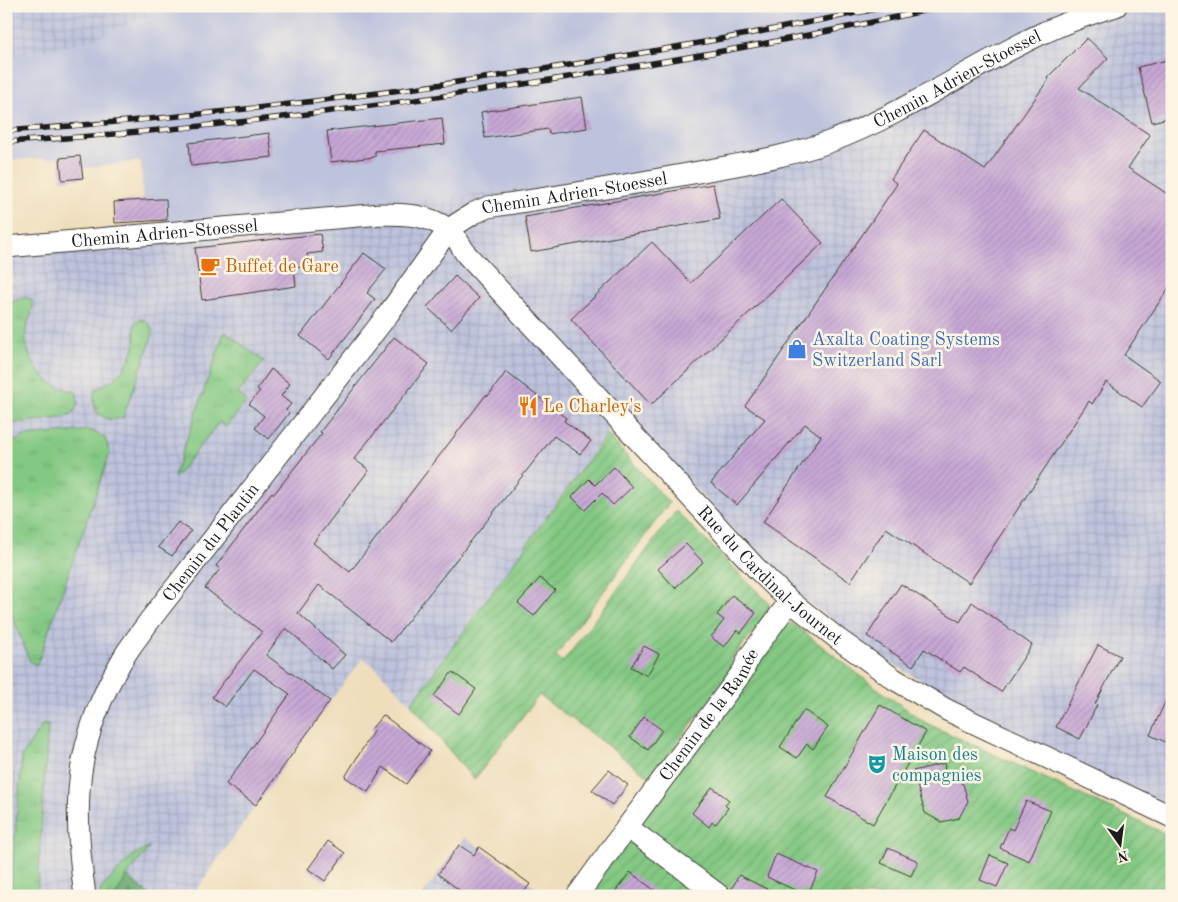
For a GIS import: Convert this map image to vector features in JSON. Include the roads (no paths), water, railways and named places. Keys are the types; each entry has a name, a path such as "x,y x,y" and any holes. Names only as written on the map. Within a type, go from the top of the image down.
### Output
{"street":[{"name":"Chemin Adrien-Stoessel","path":"6,247 380,214 418,215 449,229 474,213 488,207 630,185 783,156 828,142 864,128 898,111 1044,32 1116,6"},
{"name":"Rue du Cardinal-Journet","path":"449,229 466,254 756,568 790,601 894,679 947,710 1172,817"},
{"name":"Chemin du Plantin","path":"85,896 78,847 77,814 80,771 93,721 108,684 150,620 389,313 449,229"},
{"name":"Chemin de la Ramée","path":"577,896 743,671 748,657 790,601"},
{"path":"627,827 720,896"}],"railway":[{"path":"6,131 229,111 451,83 671,48 891,6"},
{"path":"6,142 154,131 301,115 447,96 726,51 945,6"}],"place":[{"name":"Buffet de Gare","path":"210,266"},
{"name":"Axalta Coating Systems Switzerland Sarl","path":"797,349"},
{"name":"Le Charley's","path":"528,406"},
{"name":"Maison des compagnies","path":"877,764"}]}
